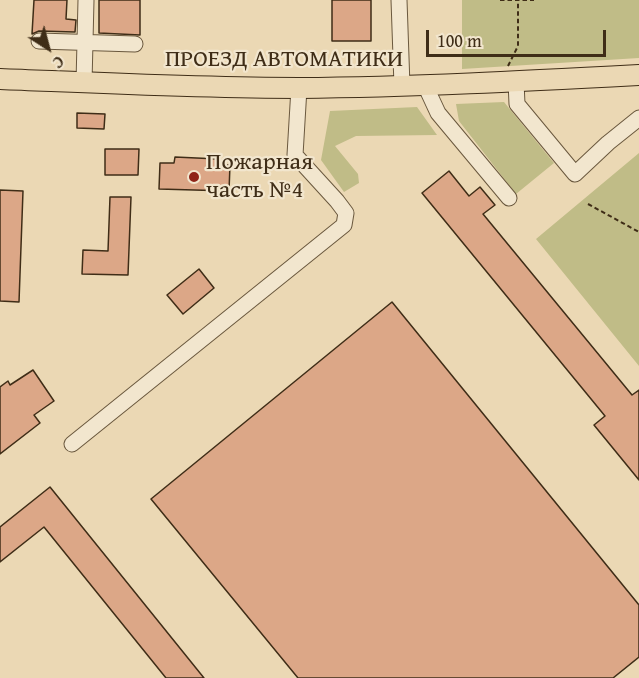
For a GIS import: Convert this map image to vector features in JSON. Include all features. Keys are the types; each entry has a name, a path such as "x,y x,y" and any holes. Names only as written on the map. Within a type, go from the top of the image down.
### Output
{"main road":[{"name":"ПРОЕЗД АВТОМАТИКИ","path":"0,79 299,88 508,82 639,75"}],"lane":[{"path":"84,83 86,0"},
{"path":"399,0 402,86"},
{"path":"39,41 135,44"},
{"path":"508,82 517,104 575,174 639,118"},
{"path":"425,85 438,112 509,198"},
{"path":"72,444 344,225 346,213 295,155 299,88"}],"path":[{"path":"500,0 534,0"},
{"path":"508,82 518,46 518,1"},
{"path":"588,204 639,232"}],"shaded area":[{"path":"462,0 639,0 639,58 462,69"},
{"path":"504,102 554,163 516,194 459,121 456,104"},
{"path":"417,107 437,135 356,136 335,146 358,174 359,183 344,192 321,160 330,111"},
{"path":"639,153 639,366 536,239"}],"building":[{"path":"34,0 67,0 66,19 76,20 75,32 39,31 32,34"},
{"path":"99,0 140,0 140,35 99,33"},
{"path":"332,0 371,0 371,41 332,41"},
{"path":"77,113 105,114 104,129 77,128"},
{"path":"105,149 139,149 138,175 105,175"},
{"name":"Пожарная часть №4","path":"175,157 218,159 218,165 230,165 229,191 159,189 160,163 174,163"},
{"path":"449,171 469,196 480,187 495,205 483,214 632,395 639,390 639,480 594,425 605,416 422,193"},
{"path":"0,190 23,191 19,302 0,301"},
{"path":"110,197 131,197 128,275 82,274 83,250 108,251"},
{"path":"199,269 214,288 183,314 167,295"},
{"path":"392,302 639,605 639,657 613,678 298,678 151,499"},
{"path":"33,370 54,401 34,415 40,423 0,454 0,387 8,381 10,385"},
{"path":"50,487 204,678 166,678 44,527 0,562 0,527"}],"place":[{"name":"Пожарная часть №4","path":"194,177"}]}
